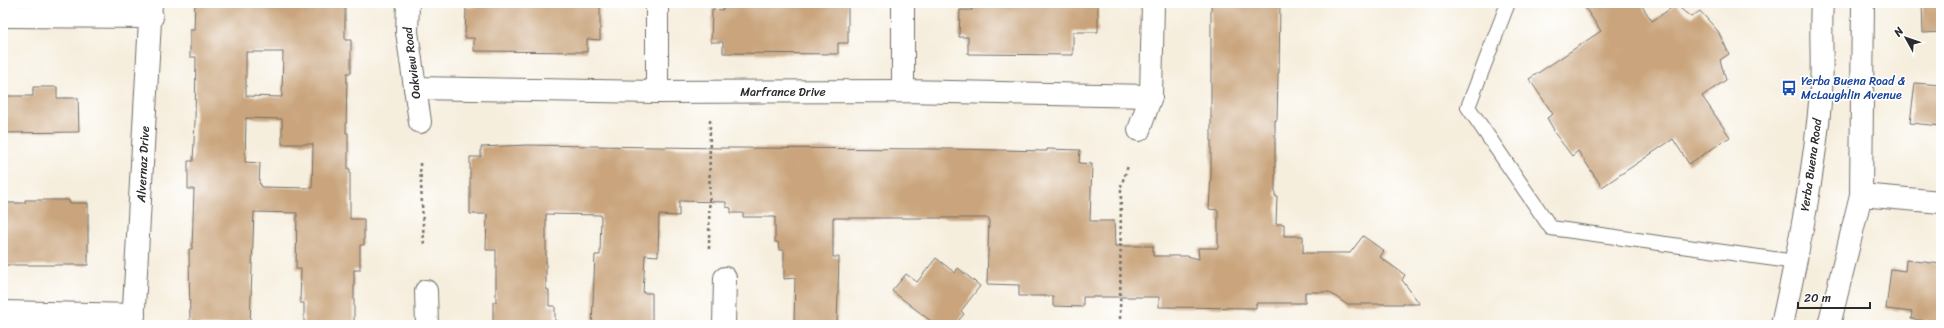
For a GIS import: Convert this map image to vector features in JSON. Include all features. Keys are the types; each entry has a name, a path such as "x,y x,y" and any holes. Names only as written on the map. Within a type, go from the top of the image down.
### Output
{"street":[{"name":"Oakview Road","path":"408,3 407,32 420,122"},
{"path":"657,3 657,92"},
{"path":"903,3 903,91"},
{"path":"1140,130 1150,96 1153,3"},
{"path":"1829,325 1861,195 1863,3"},
{"name":"Yerba Buena Road","path":"1782,325 1796,262 1813,166 1821,90 1821,4"},
{"path":"3,16 152,10"},
{"name":"Alvernaz Drive","path":"134,320 152,10"},
{"name":"Marfrance Drive","path":"415,88 657,92 903,91 1150,96"},
{"path":"1861,195 1941,202"},
{"path":"724,325 725,278"},
{"path":"426,291 427,325"},
{"path":"3,312 134,320"}],"lane":[{"path":"1508,3 1468,107 1551,228 1796,262"}],"path":[{"path":"709,249 710,120"},
{"path":"420,163 424,245"},
{"path":"1120,325 1121,186 1128,166"}],"building":[{"path":"195,3 345,3 345,40 351,40 351,73 347,73 346,133 348,133 348,169 350,169 350,219 364,219 364,245 360,245 360,270 354,270 354,325 304,325 304,303 300,303 301,269 296,269 297,213 254,212 250,325 190,325 189,249 192,249 194,189 188,189 188,161 193,161 195,122 196,57 190,57 190,30 194,30","holes":["246,52 283,52 282,97 246,96","246,118 282,119 282,144 313,144 312,188 261,187 261,184 259,184 260,163 245,162"]},
{"path":"475,3 600,3 600,40 587,39 587,52 474,51 474,38 465,38 466,7 475,7"},
{"path":"723,3 848,3 848,43 838,43 838,54 723,53 723,42 711,42 712,9 723,10"},
{"path":"972,3 1098,3 1098,32 1073,32 1073,55 968,54 968,37 959,37 960,10 972,10"},
{"path":"1211,3 1280,3 1277,120 1275,120 1275,196 1277,196 1276,224 1284,224 1284,236 1303,236 1303,253 1350,253 1363,236 1384,251 1380,257 1405,275 1402,280 1420,304 1346,304 1329,292 1305,292 1305,303 1256,303 1256,308 1159,307 1159,297 1083,297 1083,307 1053,306 1053,296 1019,296 1019,285 987,284 989,218 833,218 833,257 839,257 837,325 794,325 795,278 784,279 784,250 779,250 778,242 775,242 775,217 743,217 743,213 731,213 731,208 726,207 726,202 679,201 679,216 659,215 658,256 645,255 643,293 652,293 652,325 592,325 595,255 600,255 601,215 546,214 546,289 548,289 549,292 549,306 555,306 555,325 493,325 493,302 496,302 496,250 486,250 487,214 470,214 470,157 481,157 481,147 528,145 1047,151 1047,149 1080,150 1079,163 1092,164 1090,221 1114,221 1115,246 1153,246 1153,256 1187,256 1199,259 1198,248 1218,248 1218,210 1209,209 1211,176"},
{"path":"1582,3 1640,3 1652,21 1676,5 1691,17 1700,11 1718,31 1729,54 1720,60 1726,80 1702,96 1730,137 1689,164 1673,139 1602,187 1578,151 1572,156 1553,131 1554,130 1547,118 1553,114 1529,79 1601,31"},
{"path":"1922,3 1941,3 1941,32 1923,33"},
{"path":"1915,83 1941,85 1941,126 1910,123"},
{"path":"33,87 57,87 57,98 78,98 79,132 3,133 3,96 33,96"},
{"path":"25,200 69,200 69,203 88,203 88,265 3,265 3,203 25,203"},
{"path":"936,258 955,273 958,268 980,286 961,311 964,314 955,325 936,325 892,291 906,274 917,282"},
{"path":"1906,260 1941,264 1941,323 1911,319 1912,312 1886,309 1891,269 1905,271"}],"place":[{"name":"Yerba Buena Road & McLaughlin Avenue","path":"1789,88"}]}
